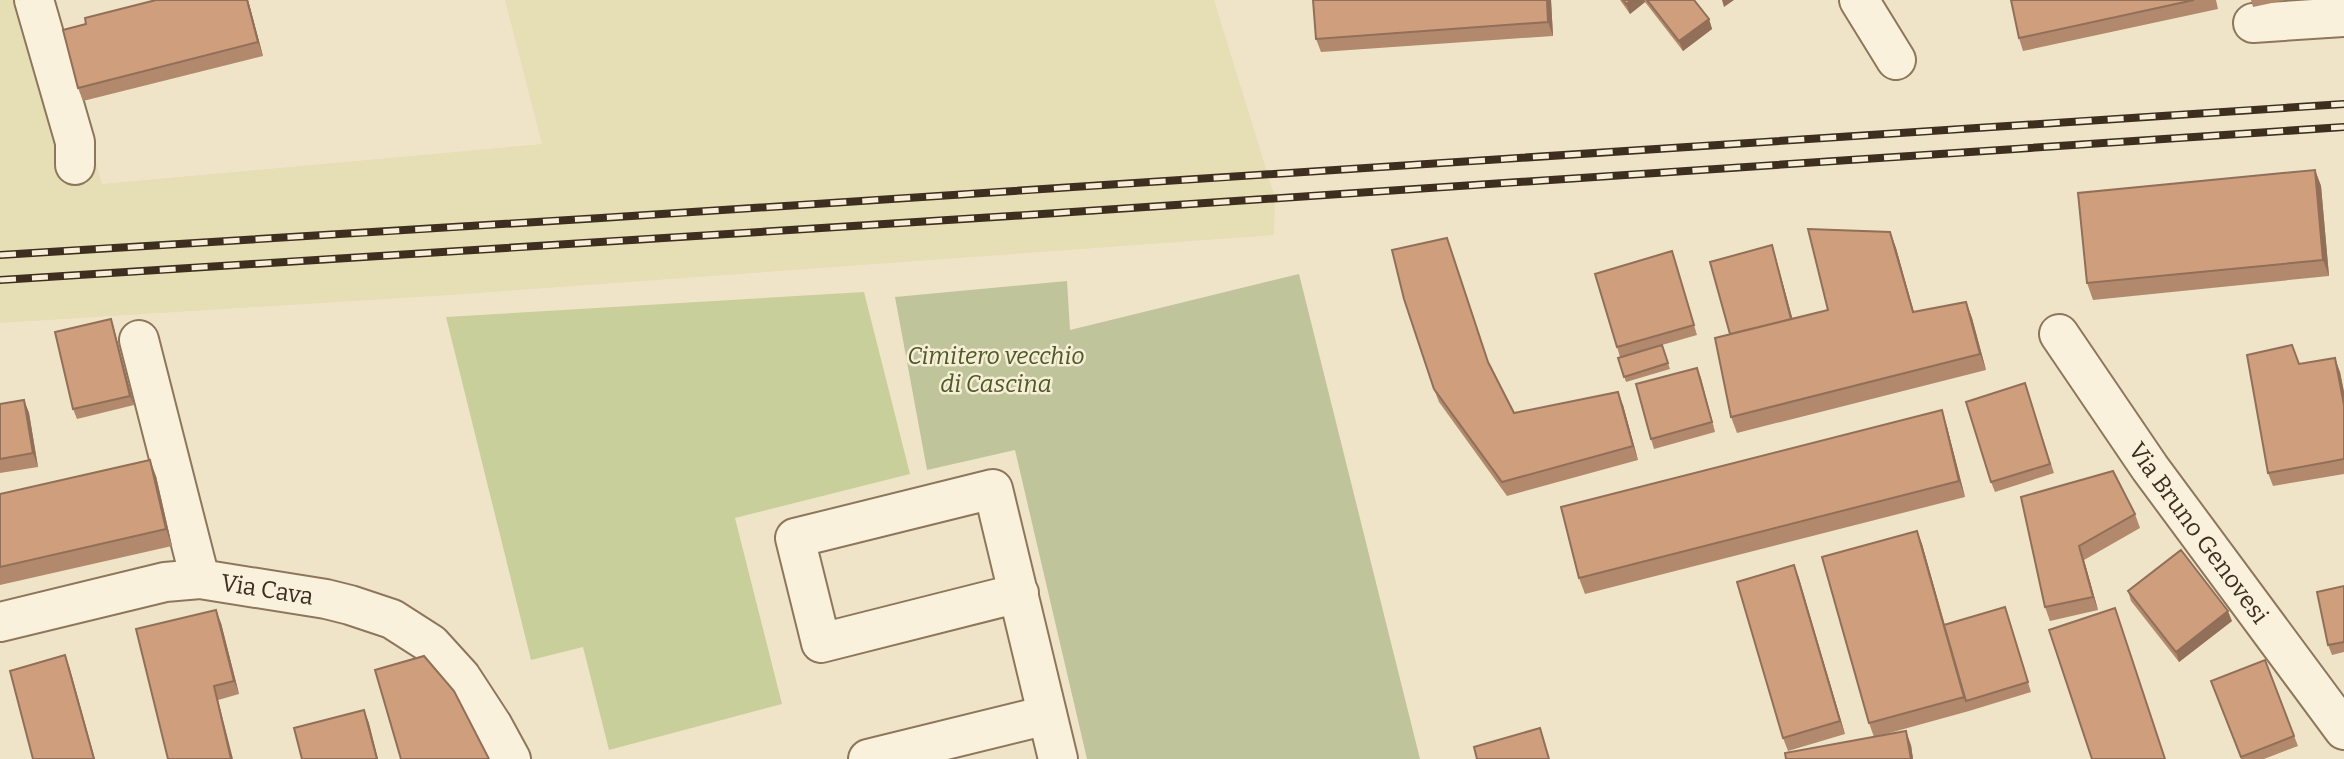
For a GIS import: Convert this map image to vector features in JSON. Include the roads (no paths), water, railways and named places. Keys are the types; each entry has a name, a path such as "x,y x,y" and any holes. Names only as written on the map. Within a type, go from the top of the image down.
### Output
{"street":[{"path":"34,0 75,142 75,165"},
{"path":"1859,0 1896,60"},
{"path":"2253,23 2344,16"},
{"name":"Via Bruno Genovesi","path":"2059,334 2150,468 2344,730"},
{"name":"Via Cava","path":"139,340 200,579 326,599 392,619 431,644 461,677 494,726 511,759"},
{"path":"1019,593 821,643 795,538 993,489 1019,593 1058,759"},
{"path":"0,622 165,582 200,579"},
{"path":"868,759 1047,715"}],"railway":[{"path":"0,255 2344,104"},
{"path":"0,280 2344,127"}],"park label":[{"name":"Cimitero vecchio di Cascina","path":"996,370"}]}
